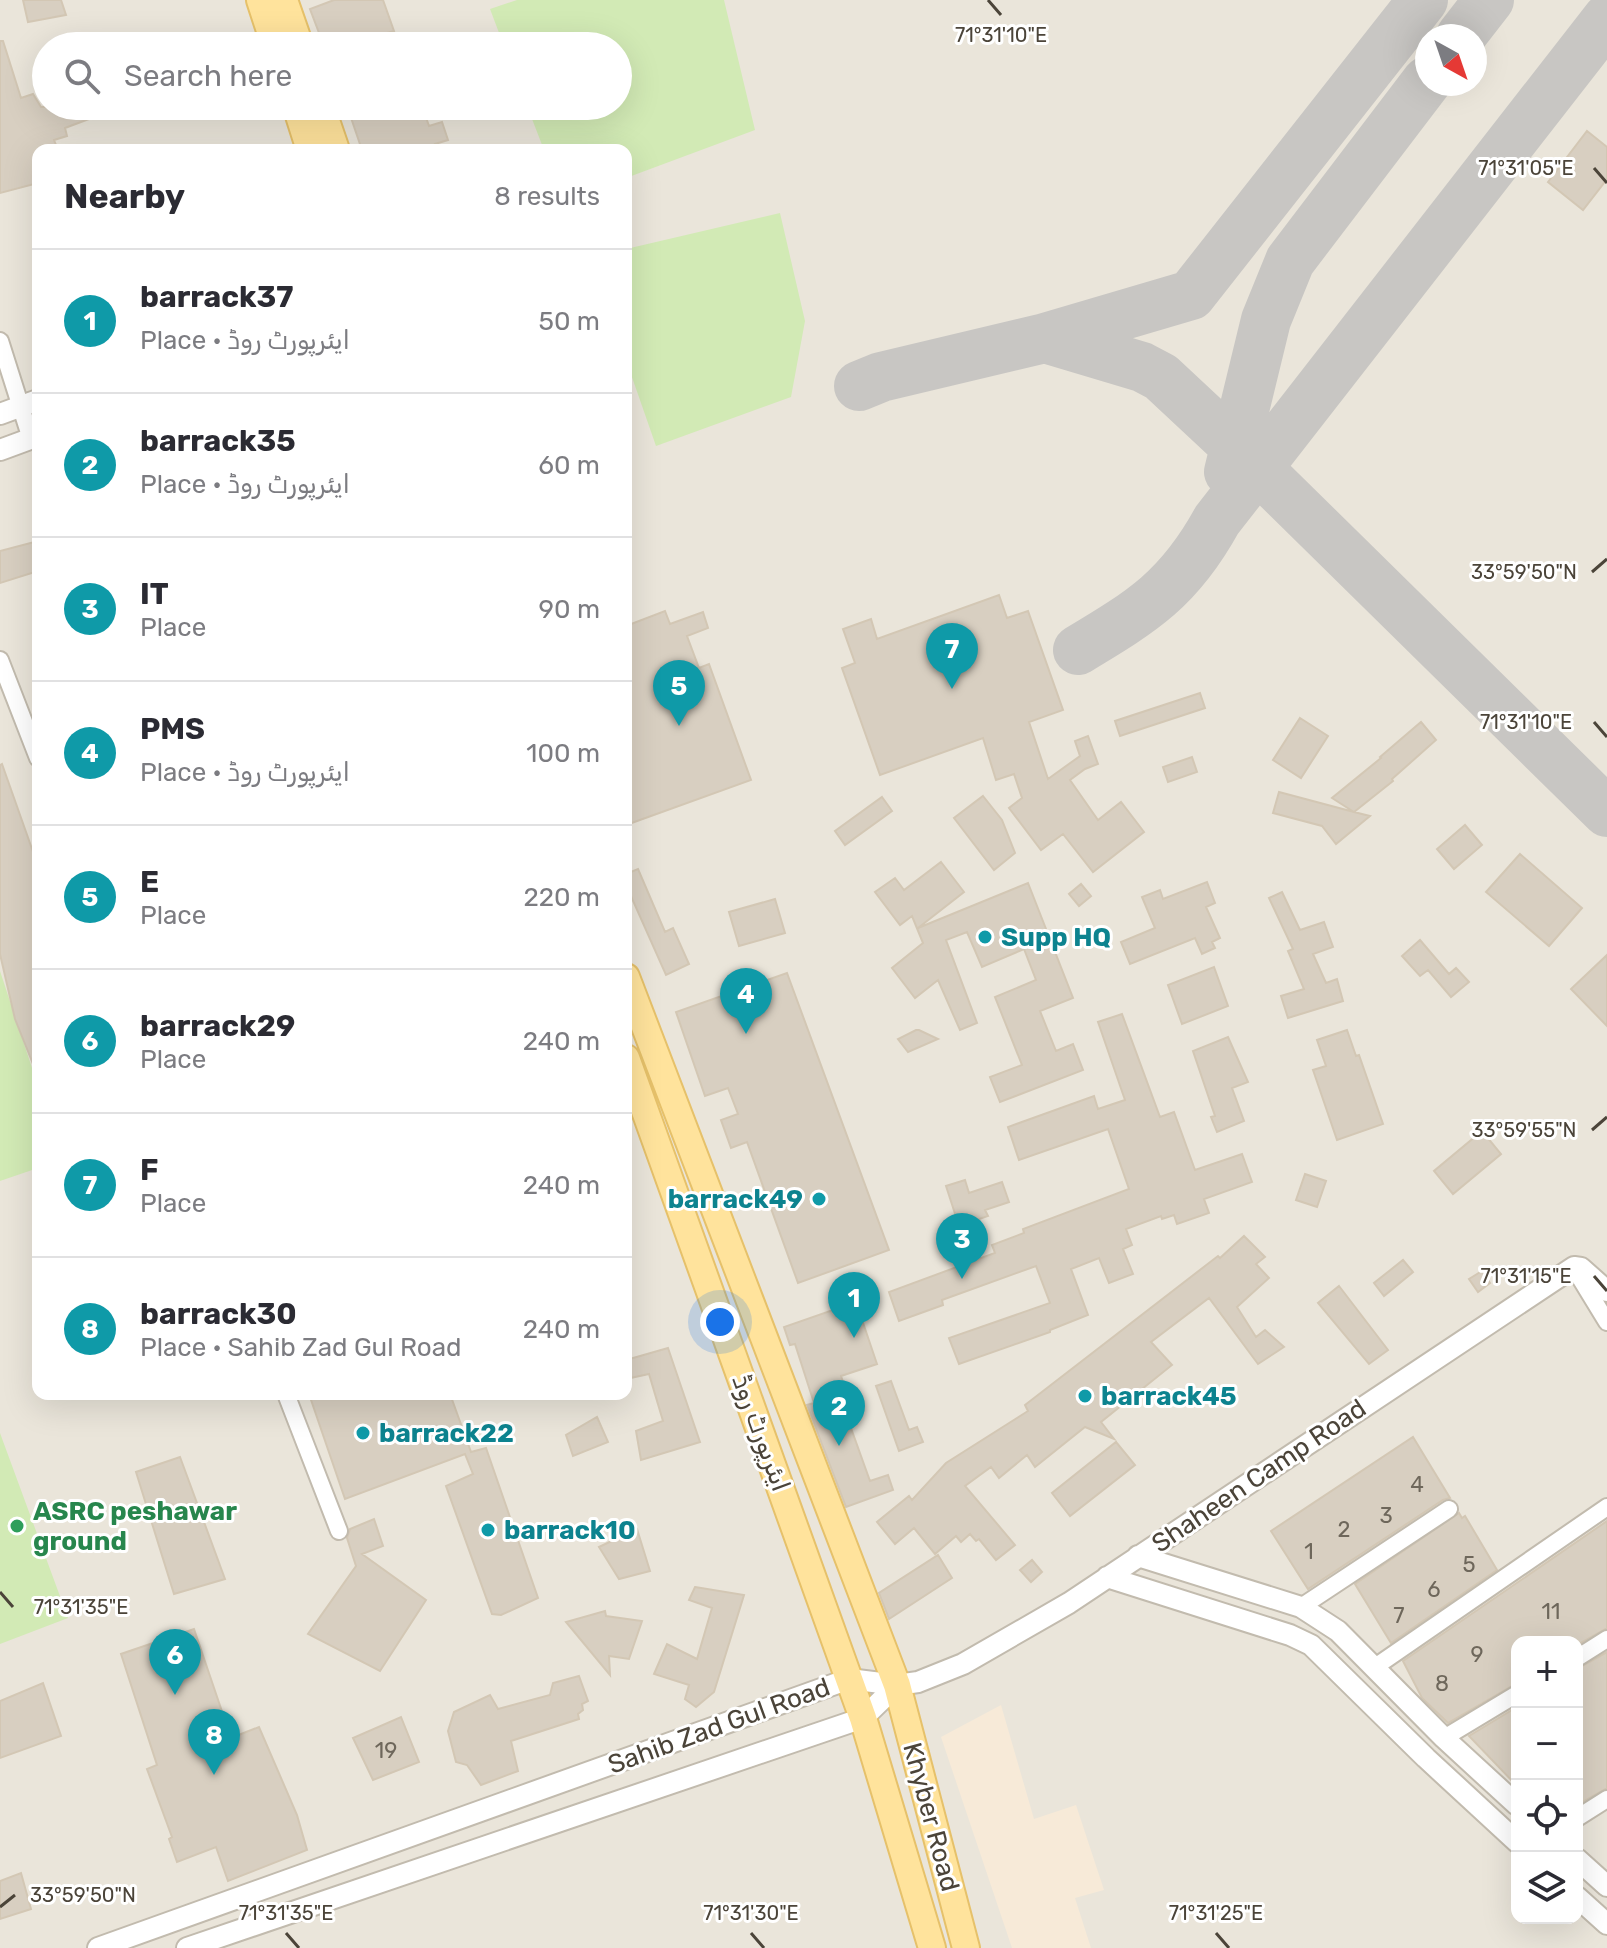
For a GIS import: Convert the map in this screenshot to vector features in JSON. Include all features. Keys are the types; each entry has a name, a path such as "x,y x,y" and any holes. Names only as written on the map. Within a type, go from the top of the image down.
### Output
{"main road":[{"path":"260,0 270,32"},
{"path":"284,0 295,32"},
{"path":"300,120 308,144"},
{"path":"326,120 334,144"},
{"name":"Khyber Road","path":"632,993 897,1685 966,1948"},
{"name":"ایئرپورٹ روڈ","path":"632,1075 863,1718"},
{"name":"Khyber Road","path":"863,1718 932,1948"}],"street":[{"path":"0,341 29,404 32,424"},
{"path":"0,414 29,404"},
{"path":"0,450 32,439"},
{"path":"0,660 32,743"},
{"path":"1574,1267 1581,1268 1607,1291"},
{"path":"1574,1267 1607,1322"},
{"name":"Shaheen Camp Road","path":"897,1685 918,1682 963,1664 1069,1603 1574,1267"},
{"path":"288,1400 339,1531"},
{"path":"1375,1667 1607,1507"},
{"path":"1301,1607 1449,1509"},
{"path":"1138,1556 1301,1607 1338,1631 1444,1738 1511,1799"},
{"path":"1107,1577 1290,1635 1311,1645 1511,1836"},
{"path":"1583,1654 1607,1639"},
{"name":"Sahib Zad Gul Road","path":"99,1948 849,1679 897,1685"},
{"name":"Sahib Zad Gul Road","path":"187,1948 863,1718 897,1685"},
{"path":"1444,1738 1511,1698"},
{"path":"1583,1814 1607,1799"},
{"path":"1583,1864 1607,1886"},
{"path":"1583,1902 1607,1924"}],"shaded area":[{"path":"0,0 1607,0 1607,1948 0,1948"},
{"path":"1001,1705 1034,1819 1076,1805 1104,1890 1075,1898 1091,1948 1012,1948 941,1737"}],"green space":[{"path":"517,0 724,0 755,130 632,176 632,144 542,144 532,120 632,120 632,32 499,32 490,9"},
{"path":"780,213 805,321 791,397 656,446 632,377 632,248"},
{"path":"0,971 32,1068 32,1170 0,1181"},
{"name":"ASRC peshawar ground","path":"0,1433 68,1618 0,1644"}],"building":[{"path":"23,0 61,0 66,15 28,22"},
{"path":"334,0 383,0 394,31 319,32 310,9"},
{"path":"0,41 3,41 21,98 32,94 32,120 87,120 65,128 67,136 54,140 56,144 32,144 32,185 0,193"},
{"path":"352,120 427,120 429,126 442,122 448,140 435,144 360,144"},
{"path":"1587,131 1607,147 1607,179 1583,210 1548,182"},
{"path":"32,543 32,573 0,583 0,551"},
{"path":"999,595 1007,618 1028,611 1063,710 1029,722 1048,779 1080,756 1075,741 1088,736 1098,764 1070,780 1098,820 1121,802 1144,832 1093,872 1063,834 1041,850 1009,808 1022,798 1014,774 996,780 983,738 880,775 842,668 855,663 843,629 871,619 877,639"},
{"path":"665,611 670,624 703,612 708,628 687,636 699,668 709,664 751,780 632,823 632,624"},
{"path":"1200,693 1205,708 1120,736 1115,721"},
{"path":"1300,718 1328,736 1301,778 1273,760"},
{"path":"1421,722 1436,740 1393,781 1354,812 1332,798 1381,758"},
{"path":"1192,757 1197,772 1168,782 1163,767"},
{"path":"0,765 32,849 32,1062 15,1019 0,954"},
{"path":"1279,792 1370,816 1336,844 1322,826 1273,813"},
{"path":"983,796 1002,820 1015,853 994,870 954,818"},
{"path":"882,797 892,811 845,845 835,831"},
{"path":"1465,825 1482,845 1454,869 1437,849"},
{"path":"1520,854 1582,908 1549,946 1486,892"},
{"path":"941,862 964,892 918,928 1028,883 1073,998 1040,1011 1056,1051 1073,1044 1083,1070 1000,1102 990,1077 1022,1065 995,997 1036,980 1024,949 982,967 967,932 946,940 977,1023 960,1030 938,980 915,998 892,968 923,943 912,916 900,925 875,892 895,878 904,890"},
{"path":"638,869 665,932 673,928 689,964 666,975 632,898 632,872"},
{"path":"1207,882 1215,903 1206,907 1220,938 1212,942 1215,948 1202,954 1195,938 1130,964 1121,942 1155,928 1142,897 1160,890 1163,899"},
{"path":"1081,884 1091,896 1079,906 1069,894"},
{"path":"1282,892 1300,930 1324,922 1333,947 1313,954 1326,983 1337,979 1343,1001 1288,1018 1281,996 1304,989 1288,951 1293,949 1269,898"},
{"path":"775,899 785,933 739,946 729,912"},
{"path":"1420,940 1449,974 1456,968 1469,982 1451,997 1428,970 1420,976 1402,956"},
{"path":"1607,955 1607,1026 1571,989"},
{"path":"1214,967 1228,1006 1182,1024 1168,985"},
{"name":"barrack49","path":"787,973 889,1250 798,1283 747,1142 731,1148 721,1120 738,1114 728,1088 705,1096 676,1012"},
{"path":"1122,1014 1160,1117 1174,1112 1195,1170 1242,1154 1252,1182 1204,1199 1209,1213 1177,1224 1174,1215 1162,1219 1161,1216 1126,1229 1132,1245 1123,1249 1133,1274 1109,1283 1099,1258 1071,1269 1088,1315 959,1364 949,1338 1050,1303 1036,1266 942,1300 943,1305 899,1321 889,1292 995,1253 992,1245 1024,1233 1023,1229 1129,1189 1108,1129 1019,1160 1008,1127 1094,1096 1098,1109 1125,1100 1098,1022"},
{"path":"916,1030 938,1039 908,1052 898,1039"},
{"path":"1347,1030 1383,1124 1337,1140 1313,1070 1326,1066 1317,1040"},
{"path":"1228,1037 1248,1082 1232,1088 1244,1121 1217,1132 1211,1117 1215,1116 1193,1051"},
{"path":"1482,1131 1501,1154 1453,1194 1434,1171"},
{"path":"1305,1174 1326,1181 1317,1207 1296,1200"},
{"path":"965,1180 969,1193 1002,1182 1009,1202 985,1210 988,1216 959,1226 946,1186"},
{"path":"1244,1236 1265,1257 1256,1264 1269,1278 1237,1307 1256,1337 1265,1330 1284,1347 1258,1364 1209,1298 1151,1342 1172,1365 1101,1422 1114,1439 1085,1427 1035,1467 1027,1455 999,1478 991,1467 965,1486 1015,1545 996,1560 979,1539 976,1541 970,1534 961,1542 956,1536 935,1554 914,1528 895,1544 877,1522 909,1496 912,1500 946,1463 1028,1411 1025,1405 1218,1256 1220,1258"},
{"path":"1403,1260 1413,1272 1384,1296 1374,1283"},
{"path":"1482,1271 1490,1283 1478,1292 1469,1279"},
{"path":"1339,1286 1388,1350 1369,1364 1318,1303"},
{"path":"856,1302 877,1364 841,1376 854,1414 847,1417 870,1481 888,1475 893,1490 846,1507 807,1405 814,1403 795,1344 790,1345 784,1327"},
{"path":"668,1348 700,1442 641,1460 636,1431 663,1421 649,1374 632,1378 632,1358"},
{"path":"891,1381 909,1430 917,1427 923,1442 899,1451 876,1386"},
{"path":"311,1400 452,1400 471,1452 486,1448 538,1598 501,1615 492,1614 446,1486 473,1474 465,1454 345,1499"},
{"path":"597,1417 608,1442 573,1456 566,1435"},
{"path":"1413,1437 1450,1498 1308,1589 1271,1531"},
{"path":"1116,1442 1135,1465 1070,1516 1052,1493"},
{"path":"180,1457 225,1579 174,1594 136,1472"},
{"path":"1459,1513 1462,1518 1465,1516 1497,1570 1391,1643 1355,1584"},
{"path":"374,1519 383,1546 362,1554 426,1600 380,1671 308,1634 356,1566 347,1538 350,1529"},
{"path":"1607,1521 1607,1628 1583,1642 1583,1636 1511,1636 1511,1686 1448,1723 1422,1698 1403,1661"},
{"path":"637,1529 650,1571 619,1579 599,1547"},
{"path":"938,1555 952,1578 889,1619 879,1593"},
{"path":"1032,1560 1042,1572 1031,1582 1020,1570"},
{"path":"695,1587 744,1595 714,1692 696,1707 685,1699 689,1685 654,1674 667,1644 697,1659 712,1608 689,1600"},
{"path":"605,1611 606,1616 642,1621 629,1659 609,1656 610,1675 566,1622"},
{"path":"194,1629 231,1738 259,1727 297,1815 307,1850 228,1881 216,1847 177,1862 169,1839 172,1837 147,1769 157,1765 121,1654"},
{"path":"1607,1652 1607,1788 1583,1802 1583,1708 1583,1666"},
{"path":"579,1676 588,1701 582,1704 579,1719 511,1741 518,1771 481,1785 467,1765 456,1762 448,1731 454,1712 490,1695 498,1709 550,1695 553,1683"},
{"path":"43,1683 61,1736 0,1758 0,1701"},
{"path":"1511,1711 1511,1780 1469,1736"},
{"path":"401,1717 419,1762 373,1780 353,1738"},
{"path":"21,1873 31,1909 0,1919 0,1881"}],"taxiway":[{"path":"1045,338 1191,295 1423,0"},
{"path":"1470,24 1489,0"},
{"path":"1078,650 1141,610 1188,564 1217,520 1607,19"},
{"path":"1229,472 1266,320 1290,261 1416,96"},
{"path":"859,386 881,377 1045,338 1142,367 1161,377 1607,812"}],"place":[{"name":"F","path":"952,689"},
{"name":"E","path":"679,726"},
{"name":"Supp HQ","path":"985,937"},
{"name":"PMS","path":"746,1034"},
{"name":"barrack49","path":"819,1199"},
{"name":"IT","path":"962,1279"},
{"name":"barrack37","path":"854,1338"},
{"name":"barrack45","path":"1085,1396"},
{"name":"barrack22","path":"363,1433"},
{"name":"barrack35","path":"839,1446"},
{"name":"ASRC peshawar ground","path":"17,1526"},
{"name":"barrack10","path":"488,1530"},
{"name":"barrack29","path":"175,1695"},
{"name":"barrack30","path":"214,1775"}]}
